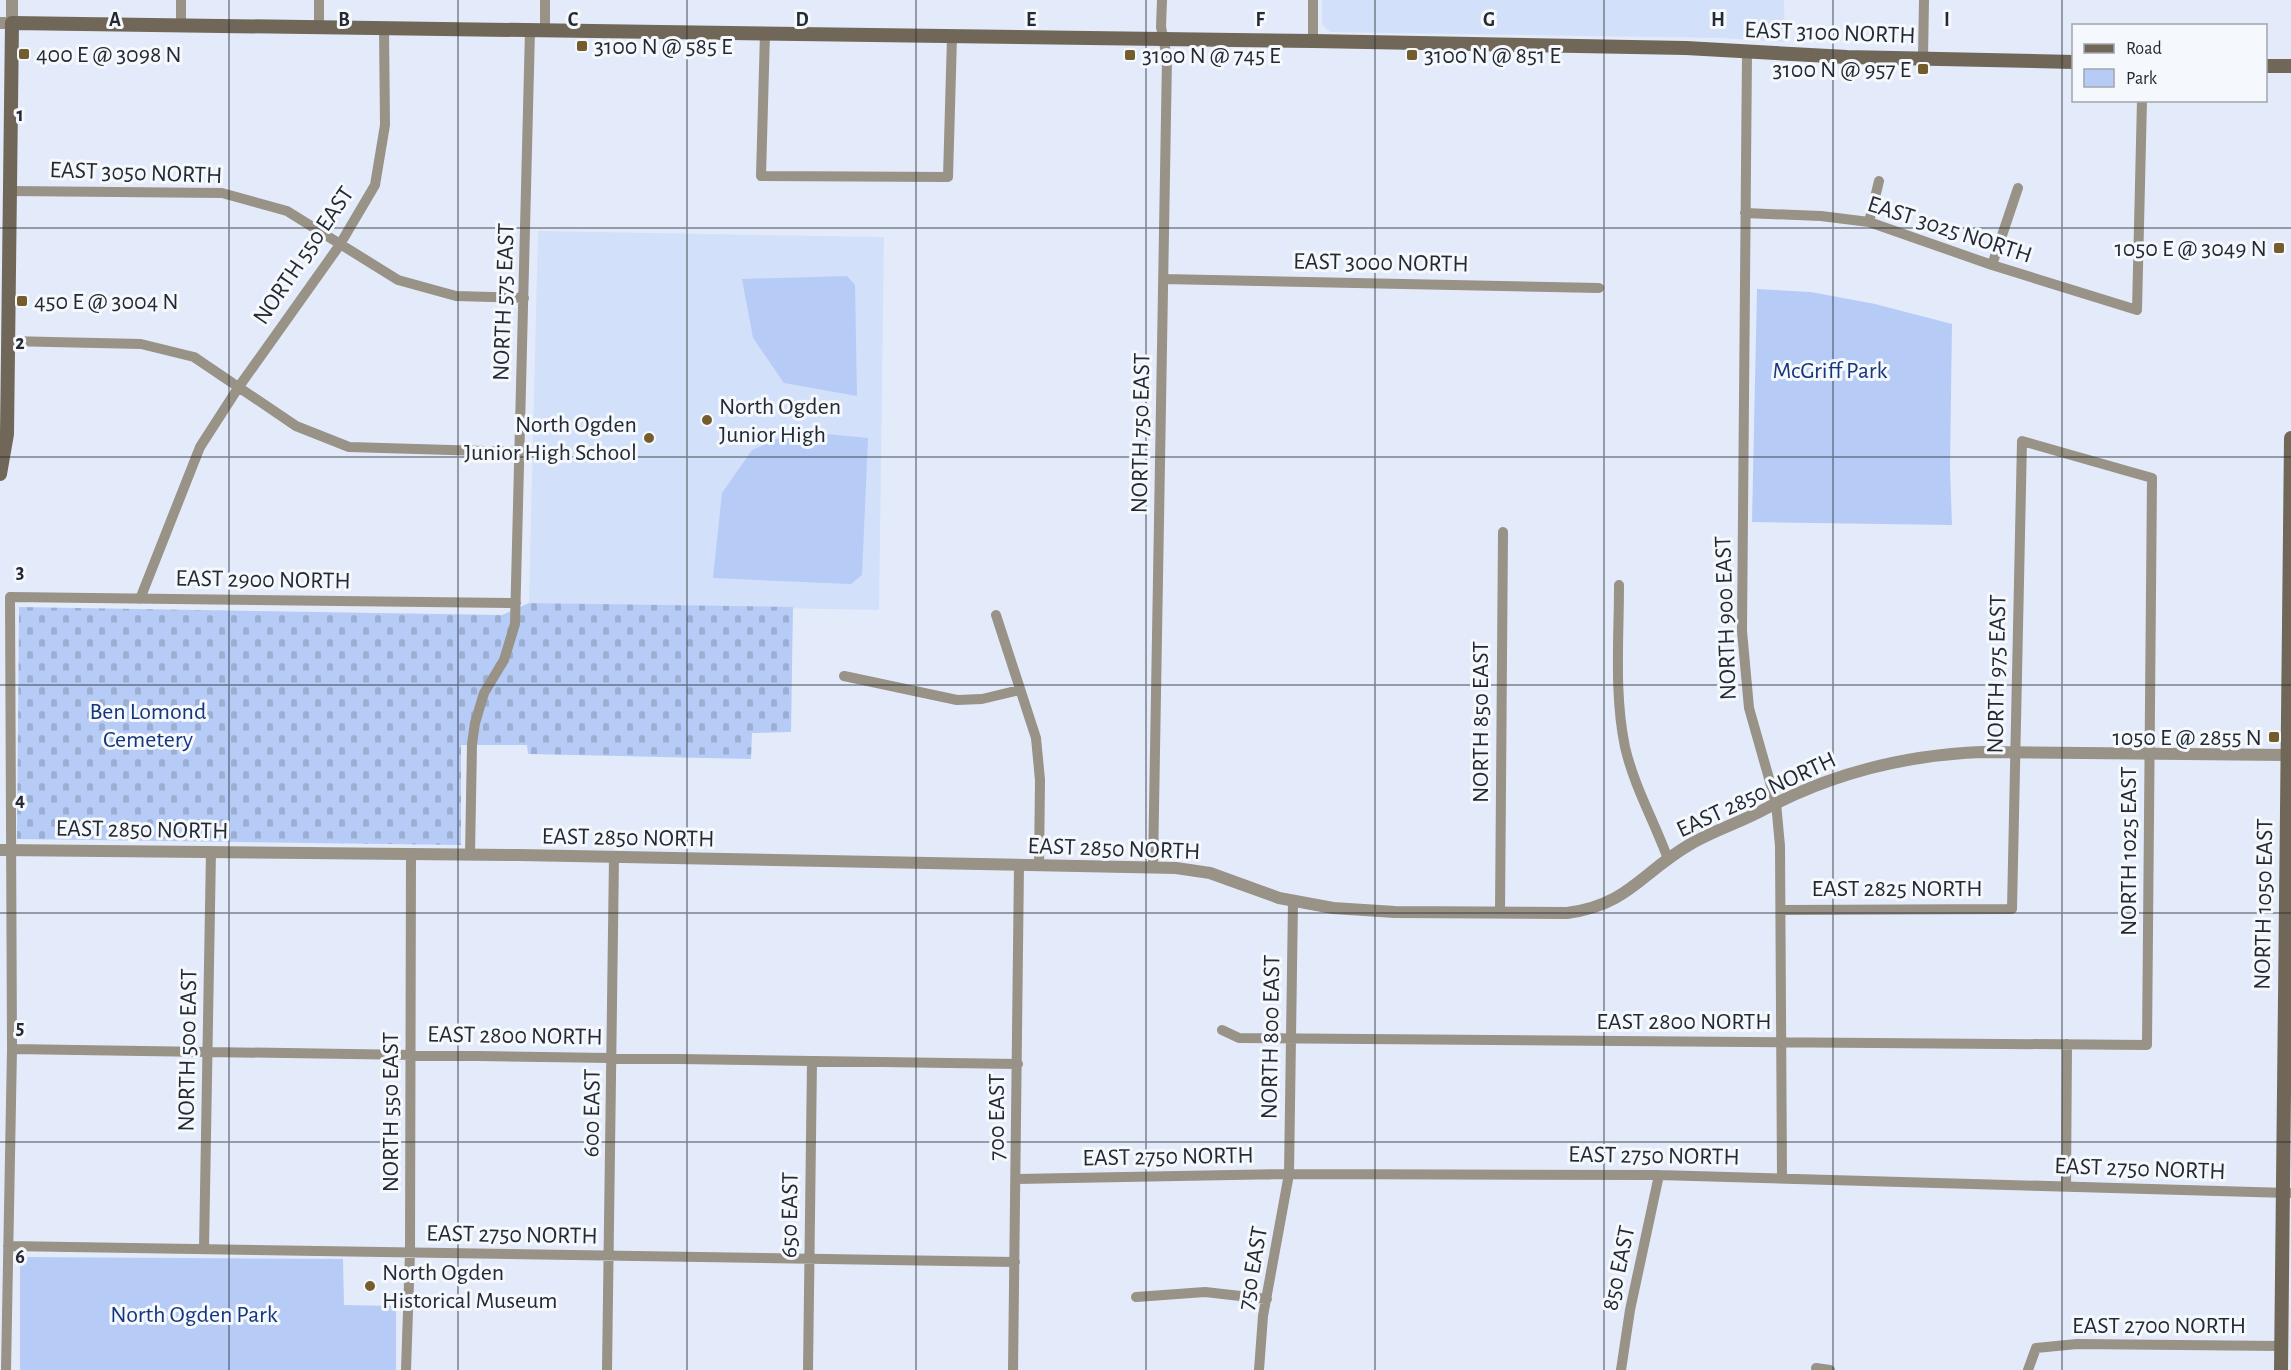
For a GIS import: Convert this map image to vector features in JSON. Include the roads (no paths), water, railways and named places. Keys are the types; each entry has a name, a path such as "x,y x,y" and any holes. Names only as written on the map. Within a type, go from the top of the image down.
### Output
{"main road":[{"name":"EAST 3100 NORTH","path":"6,23 1313,41 2072,62"},
{"path":"0,474 6,450 4,376 8,341 10,191 6,23"},
{"path":"2267,66 2291,66"},
{"name":"NORTH 1050 EAST","path":"2281,1370 2287,1193 2291,438"}],"street":[{"path":"6,23 12,0"},
{"path":"181,0 181,26"},
{"path":"319,0 319,28"},
{"path":"545,0 545,31"},
{"name":"NORTH 750 EAST","path":"1153,867 1166,40 1161,27 1162,0"},
{"path":"1313,0 1313,41"},
{"path":"1923,58 1924,0"},
{"name":"NORTH 550 EAST","path":"238,388 339,246 375,185 385,125 384,29"},
{"name":"NORTH 575 EAST","path":"470,855 472,744 475,723 484,693 504,660 512,638 516,603 530,30"},
{"path":"765,33 760,176 948,177 952,37"},
{"name":"NORTH 900 EAST","path":"1748,52 1742,631 1749,708 1776,803 1782,910 1782,1179"},
{"name":"EAST 3025 NORTH","path":"1745,213 1821,216 1869,222 1992,265 2137,310 2142,102"},
{"path":"1869,222 1879,181"},
{"path":"1992,265 2018,188"},
{"name":"EAST 3050 NORTH","path":"10,191 222,193 287,211 339,246 398,280 456,296 524,298"},
{"name":"EAST 3000 NORTH","path":"1163,279 1599,288"},
{"path":"8,341 141,344 195,357 296,426 349,447 520,452"},
{"path":"140,599 187,475 200,447 238,388"},
{"name":"NORTH 975 EAST","path":"2012,909 2022,441 2152,478"},
{"name":"NORTH 1025 EAST","path":"2147,1045 2152,478"},
{"name":"NORTH 850 EAST","path":"1500,913 1503,532"},
{"path":"1619,585 1618,691 1625,747 1638,789 1668,859"},
{"name":"EAST 2900 NORTH","path":"5,850 10,597 516,603"},
{"path":"996,615 1036,738 1039,865"},
{"path":"844,676 957,700 982,699 1020,690"},
{"name":"EAST 2850 NORTH","path":"5,850 211,851 1153,867 1199,870 1293,901 1371,912 1567,913 1594,909 1630,891 1668,859 1705,836 1845,774 1891,762 1958,753 2289,755"},
{"path":"5,850 12,1049 6,1370"},
{"name":"NORTH 500 EAST","path":"204,1249 211,851"},
{"name":"NORTH 550 EAST","path":"406,1370 410,1253 411,854"},
{"name":"600 EAST","path":"607,1370 614,857"},
{"name":"700 EAST","path":"1013,1370 1019,865"},
{"name":"NORTH 800 EAST","path":"1290,1174 1293,901"},
{"name":"EAST 2825 NORTH","path":"1782,910 2012,909"},
{"name":"EAST 2800 NORTH","path":"1222,1030 1239,1038 1292,1039 2147,1045"},
{"path":"2066,1186 2067,1044"},
{"name":"EAST 2800 NORTH","path":"12,1049 1018,1064"},
{"name":"650 EAST","path":"808,1370 812,1061"},
{"name":"EAST 2750 NORTH","path":"1017,1179 1290,1174 1659,1175 2287,1193"},
{"name":"750 EAST","path":"1259,1370 1267,1299 1290,1174"},
{"name":"850 EAST","path":"1621,1370 1630,1310 1659,1175"},
{"name":"EAST 2750 NORTH","path":"8,1246 1015,1262"},
{"path":"1136,1297 1205,1292 1267,1299"},
{"name":"EAST 2700 NORTH","path":"2028,1370 2036,1348 2077,1344 2281,1346"},
{"path":"1816,1368 1830,1370"}],"place":[{"name":"3100 N @ 585 E","path":"582,46"},
{"name":"400 E @ 3098 N","path":"24,54"},
{"name":"3100 N @ 745 E","path":"1130,55"},
{"name":"3100 N @ 851 E","path":"1412,55"},
{"name":"3100 N @ 957 E","path":"1923,69"},
{"name":"1050 E @ 3049 N","path":"2279,248"},
{"name":"450 E @ 3004 N","path":"22,301"},
{"name":"North Ogden Junior High","path":"707,420"},
{"name":"North Ogden Junior High School","path":"649,438"},
{"name":"1050 E @ 2855 N","path":"2274,737"},
{"name":"North Ogden Historical Museum","path":"370,1286"}],"park label":[{"name":"McGriff Park","path":"1830,370"},
{"name":"Ben Lomond Cemetery","path":"148,725"},
{"name":"North Ogden Park","path":"194,1314"}]}
